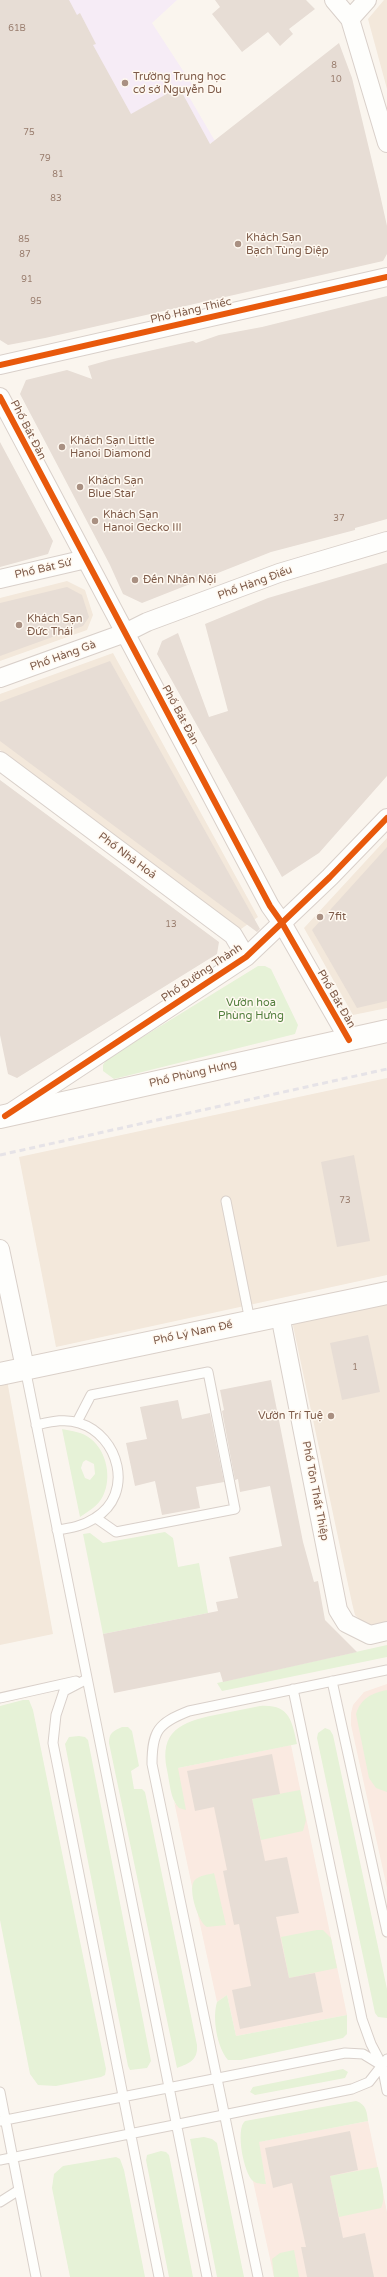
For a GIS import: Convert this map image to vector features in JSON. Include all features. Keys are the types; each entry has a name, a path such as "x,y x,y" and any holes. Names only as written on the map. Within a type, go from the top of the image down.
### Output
{"street":[{"path":"334,0 350,19 387,143"},
{"path":"350,19 367,0"},
{"name":"Phố Hàng Thiếc","path":"0,365 387,277"},
{"name":"Phố Bát Đàn","path":"0,397 270,906 282,923 349,1040"},
{"name":"Phố Hàng Điếu","path":"126,633 147,622 279,573 387,541"},
{"name":"Phố Bát Sứ","path":"0,579 86,559"},
{"name":"Phố Hàng Gà","path":"0,678 126,633"},
{"name":"Phố Nhà Hoả","path":"0,761 233,935 246,957"},
{"name":"Phố Đường Thành","path":"2,1117 246,957 330,877 387,818"},
{"name":"Phố Phùng Hưng","path":"2,1117 387,1031"},
{"path":"0,1249 25,1368"},
{"name":"Phố Lý Nam Đế","path":"0,1374 387,1293"},
{"name":"Phố Tôn Thất Thiệp","path":"280,1315 338,1610 346,1623 370,1634 387,1631"}],"lane":[{"path":"226,1201 250,1321"},
{"path":"25,1368 207,2277"},
{"path":"77,1422 91,1395 208,1372 234,1509 116,1532 96,1518"},
{"path":"36,1425 60,1420 77,1422 94,1429 106,1440 115,1455 118,1472 116,1490 109,1505 96,1518 81,1525 57,1530"},
{"path":"258,2277 152,1764 152,1746 157,1729 170,1719 188,1711 387,1670"},
{"path":"0,1698 87,1679"},
{"path":"87,1679 64,1691 56,1715 53,1743 158,2277"},
{"path":"332,1681 387,1932"},
{"path":"293,1689 362,2018 371,2044 385,2063 387,2091"},
{"path":"3,2121 345,2053 363,2054 385,2063"},
{"path":"0,2160 352,2089 369,2082 385,2063"},
{"path":"0,2092 3,2121 13,2157 36,2277"},
{"path":"0,2202 19,2190"}],"shaded area":[{"name":"Trường Trung học cơ sở Nguyễn Du","path":"22,0 177,0 152,23 195,89 188,95 215,141 189,153 0,47"},
{"path":"384,0 387,0 387,89 368,19"},
{"path":"67,581 85,590 93,615 87,630 0,661 0,598"},
{"path":"113,653 258,917 241,929 0,750 0,694"},
{"path":"387,838 387,1008 353,1015 304,928"},
{"path":"387,1078 387,1275 56,1347 19,1157"},
{"path":"387,1302 387,1623 372,1626 364,1624 355,1615 292,1321"},
{"path":"7,1380 53,1634 0,1645 0,1382"},
{"path":"387,1684 387,1888 351,1725 351,1713 353,1705 364,1692"},
{"path":"291,1745 347,2015 236,2036 227,1995 217,2002 198,1915 174,1801 176,1805 178,1768"},
{"path":"368,2121 387,2212 387,2277 274,2277 253,2181 266,2184 258,2142"}],"green space":[{"name":"Vườn hoa Phùng Hưng","path":"258,966 265,966 271,969 298,1025 295,1034 114,1079 103,1071 103,1065 107,1059"},
{"path":"62,1429 81,1433 91,1439 101,1451 106,1466 106,1489 101,1500 80,1517","holes":["86,1460 94,1464 95,1474 90,1480 85,1478 81,1468 83,1462"]},
{"path":"165,1532 173,1538 178,1567 199,1563 208,1613 103,1634 83,1534 90,1533 103,1543"},
{"path":"387,1645 387,1657 222,1691 217,1683"},
{"path":"387,1690 387,1792 376,1788 369,1778 356,1714 358,1708 364,1700 372,1695"},
{"path":"23,1700 29,1700 33,1710 106,2069 105,2075 101,2077 56,2086 38,2085 30,2074 0,1920 0,1706"},
{"path":"260,1706 277,1708 288,1715 297,1744 178,1768 186,1810 179,1808 172,1795 165,1757 166,1746 175,1730 192,1721"},
{"path":"122,1727 128,1727 132,1731 139,1766 131,1771 134,1789 142,1789 145,1792 197,2045 195,2058 177,2068 109,1743 112,1733"},
{"path":"325,1728 330,1730 333,1735 387,1989 387,2018 378,2017 375,2013 317,1738 318,1733"},
{"path":"69,1737 85,1737 88,1740 151,2061 147,2068 130,2070 128,2066 65,1744"},
{"path":"300,1790 306,1820 303,1831 261,1840 252,1799"},
{"path":"214,1873 226,1925 207,1927 197,1913 193,1898 192,1885 198,1878"},
{"path":"323,1930 331,1938 337,1968 289,1978 281,1937"},
{"path":"227,1995 236,2036 347,2015 347,2034 343,2038 241,2060 228,2060 218,2040 215,2024 217,2002"},
{"path":"343,2069 348,2072 345,2078 255,2095 250,2092 253,2087"},
{"path":"356,2101 364,2106 368,2121 259,2142 266,2184 256,2183 250,2177 244,2161 241,2142 242,2126 245,2121"},
{"path":"204,2137 212,2139 217,2143 244,2277 217,2277 190,2139"},
{"path":"161,2151 166,2152 169,2155 193,2277 169,2277 146,2160 147,2155"},
{"path":"116,2157 120,2159 124,2170 145,2277 70,2277 52,2188 54,2174 63,2166"},
{"path":"378,2167 383,2193 383,2204 381,2208 339,2217 330,2176"},
{"path":"294,2250 299,2277 274,2277 272,2259 280,2253"}],"building":[{"path":"0,0 69,0 77,15 80,13 96,44 93,45 131,114 179,87 210,144 339,43 352,78 387,226 387,254 383,261 45,338 8,345 0,340"},
{"path":"215,0 306,0 315,9 289,29 293,34 280,46 268,32 242,52 212,14 220,7"},
{"path":"387,296 387,519 355,528 355,530 271,552 142,603 123,594 110,565 20,394 26,380 67,370 92,379 88,366 109,360 193,341 196,343 219,335 262,327"},
{"path":"0,442 53,541 48,554 0,567"},
{"path":"387,563 387,776 319,853 282,877 157,654 162,641 178,633 209,717 228,711 205,624 268,598"},
{"path":"67,587 82,595 89,617 83,626 0,656 0,603"},
{"path":"110,661 260,929 257,932 0,741 0,702"},
{"path":"0,780 219,942 217,954 17,1078 8,1074 0,1035"},
{"path":"387,847 387,1001 357,1008 312,930"},
{"path":"354,1155 370,1241 337,1247 321,1162"},
{"path":"368,1335 380,1392 342,1400 330,1343"},
{"path":"271,1380 303,1542 314,1582 318,1581 325,1620 357,1652 223,1682 220,1672 114,1693 103,1634 218,1611 216,1602 238,1598 229,1557 282,1546 270,1486 240,1492 238,1479 235,1480 222,1411 224,1410 220,1390"},
{"path":"178,1400 182,1419 210,1413 224,1482 196,1487 200,1508 162,1515 155,1481 135,1486 126,1443 147,1439 140,1407"},
{"path":"272,1754 280,1794 252,1799 265,1861 287,1857 299,1913 276,1917 289,1978 315,1973 323,2012 240,2029 232,1990 251,1986 239,1924 234,1925 223,1871 227,1870 214,1807 195,1811 187,1771"},
{"path":"350,2131 358,2170 330,2176 343,2238 365,2233 374,2277 307,2277 301,2247 306,2247 292,2183 273,2188 265,2148"}],"railway":[{"path":"0,1155 387,1069"}],"cycle path":[{"path":"0,365 387,277"},
{"path":"0,397 270,906 282,923 349,1040"},
{"path":"5,1116 246,957 330,877 387,818"}],"place":[{"name":"Trường Trung học cơ sở Nguyễn Du","path":"125,83"},
{"name":"Khách Sạn Bạch Tùng Điệp","path":"238,244"},
{"name":"Khách Sạn Little Hanoi Diamond","path":"62,447"},
{"name":"Khách Sạn Blue Star","path":"80,487"},
{"name":"Khách Sạn Hanoi Gecko III","path":"95,521"},
{"name":"Đền Nhân Nội","path":"135,580"},
{"name":"Khách Sạn Đức Thái","path":"19,625"},
{"name":"7fit","path":"320,917"},
{"name":"Vườn Trí Tuệ","path":"331,1416"}]}
